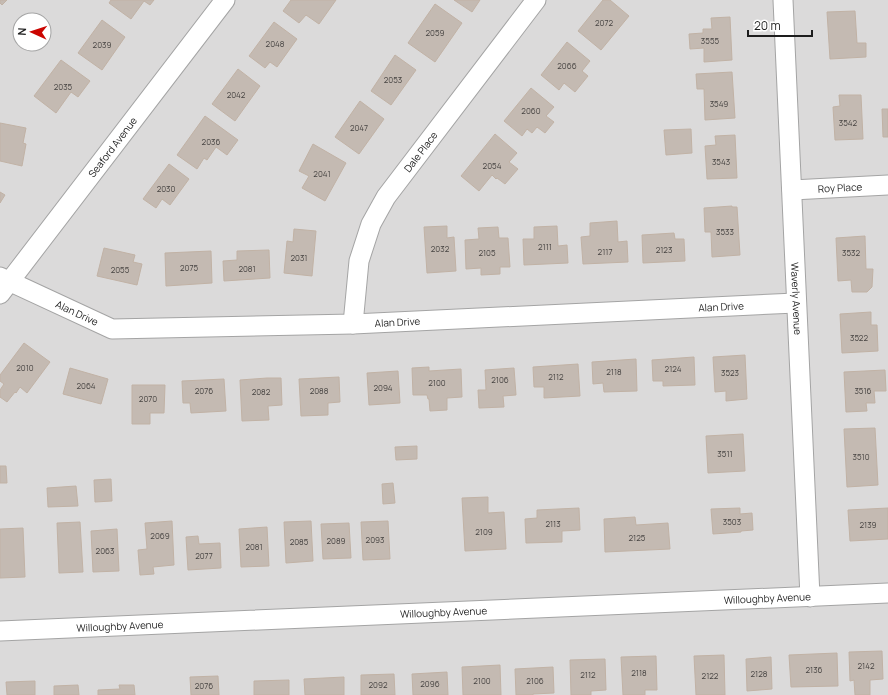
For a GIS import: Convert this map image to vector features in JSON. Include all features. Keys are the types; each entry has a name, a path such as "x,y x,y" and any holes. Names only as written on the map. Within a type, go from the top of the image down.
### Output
{"street":[{"name":"Seaford Avenue","path":"3,285 225,0"},
{"name":"Dale Place","path":"353,324 359,261 371,224 386,197 536,0"},
{"name":"Waverly Avenue","path":"783,0 810,597"},
{"name":"Roy Place","path":"792,190 888,186"},
{"name":"Alan Drive","path":"3,285 112,329 353,324 796,303"},
{"name":"Willoughby Avenue","path":"0,631 888,593"}],"shaded area":[{"path":"0,0 888,0 888,695 0,695"}],"building":[{"path":"0,0 7,0 2,5"},
{"path":"111,0 154,0 150,5 144,1 131,19 109,3"},
{"path":"291,0 336,0 319,24 306,15 299,23 283,11"},
{"path":"454,0 480,0 472,12"},
{"path":"603,0 610,0 629,16 601,50 578,31"},
{"path":"435,4 462,23 435,62 408,43"},
{"path":"855,11 857,43 866,43 866,57 830,59 827,12"},
{"path":"730,17 732,60 704,62 704,48 690,49 689,34 703,33 703,29 712,29 711,18"},
{"path":"102,20 125,37 102,70 78,53"},
{"path":"274,22 297,39 277,67 270,62 265,68 249,56"},
{"path":"567,42 590,61 582,71 588,76 575,92 564,83 559,90 541,75"},
{"path":"395,55 416,70 391,105 371,91"},
{"path":"61,60 90,81 78,97 71,92 56,113 34,96"},
{"path":"238,69 260,86 235,121 212,104"},
{"path":"732,72 735,118 705,120 704,89 697,89 696,74"},
{"path":"531,88 554,107 546,116 554,122 545,133 537,127 532,133 527,129 522,136 504,121"},
{"path":"839,95 861,95 863,139 835,140 833,107 840,106"},
{"path":"360,101 384,119 359,154 335,137"},
{"path":"882,109 888,109 888,137 883,137"},
{"path":"205,116 238,140 227,155 216,147 207,160 204,158 197,169 177,155"},
{"path":"0,123 26,128 23,143 26,144 22,166 0,161"},
{"path":"691,129 692,153 666,155 664,130"},
{"path":"495,134 517,153 509,162 518,169 505,184 492,175 479,191 461,176"},
{"path":"735,135 737,178 707,179 705,146 716,145 715,136"},
{"path":"313,144 346,163 325,201 302,188 309,176 299,171"},
{"path":"169,164 189,179 170,205 162,199 156,208 143,199"},
{"path":"0,192 5,195 0,203"},
{"path":"737,207 740,255 712,257 711,232 705,232 704,208"},
{"path":"617,221 618,242 627,241 628,262 583,264 581,237 590,236 590,223"},
{"path":"447,226 447,238 454,237 456,271 427,273 424,227"},
{"path":"557,226 558,246 567,245 568,263 524,265 523,239 534,239 534,227"},
{"path":"498,227 499,238 508,238 510,267 500,267 500,274 481,275 481,268 466,269 465,240 479,239 478,228"},
{"path":"294,229 316,231 312,276 284,273 287,241 293,242"},
{"path":"674,233 675,239 684,239 685,261 643,263 642,235"},
{"path":"865,236 866,269 873,269 872,287 867,292 852,292 851,280 838,281 836,238"},
{"path":"104,248 135,255 133,262 142,264 137,285 97,276"},
{"path":"269,250 270,278 224,281 223,261 237,260 237,251"},
{"path":"211,251 212,283 166,286 165,253"},
{"path":"871,312 871,325 877,325 878,351 842,353 840,314"},
{"path":"24,343 50,362 27,393 20,387 7,402 0,397 0,390 4,384 0,381 0,375"},
{"path":"745,355 747,399 726,401 726,391 715,392 713,357"},
{"path":"694,357 695,385 663,386 663,381 653,381 652,360"},
{"path":"636,359 637,391 604,392 603,383 593,384 592,362"},
{"path":"578,364 580,396 544,398 544,387 534,387 533,367"},
{"path":"429,367 429,371 461,369 462,397 447,398 447,410 430,411 429,399 427,395 413,395 412,368"},
{"path":"70,368 108,379 101,404 63,394"},
{"path":"514,368 516,395 503,396 504,407 479,408 478,390 486,390 485,370"},
{"path":"885,370 886,391 874,391 875,403 866,403 867,411 846,412 844,372"},
{"path":"398,371 400,403 369,405 367,373"},
{"path":"339,377 340,402 328,403 328,415 301,416 299,379"},
{"path":"281,378 282,405 268,406 269,420 242,421 240,380"},
{"path":"224,379 226,411 191,413 190,403 183,403 182,381"},
{"path":"132,385 165,385 164,413 150,413 150,424 132,424"},
{"path":"875,428 878,485 847,487 844,429"},
{"path":"743,434 745,471 708,473 706,436"},
{"path":"417,446 417,459 396,460 395,447"},
{"path":"0,466 6,466 7,483 0,483"},
{"path":"111,479 112,501 95,502 94,480"},
{"path":"393,483 395,503 383,504 382,484"},
{"path":"76,486 78,506 48,507 47,488"},
{"path":"488,497 488,513 504,512 506,549 465,551 462,498"},
{"path":"579,508 580,530 562,531 562,542 526,543 525,519 537,518 537,510"},
{"path":"740,508 740,514 752,513 753,530 713,534 711,509"},
{"path":"888,508 888,539 850,541 848,510"},
{"path":"635,517 636,525 668,523 670,549 605,552 604,519"},
{"path":"172,521 174,565 153,567 154,574 140,575 138,550 147,549 145,523"},
{"path":"311,521 313,561 286,563 284,522"},
{"path":"388,521 390,559 363,560 361,522"},
{"path":"80,522 83,572 59,573 57,523"},
{"path":"349,523 351,558 323,559 321,524"},
{"path":"267,527 269,566 241,567 239,529"},
{"path":"23,528 25,577 0,578 0,529"},
{"path":"117,529 119,571 93,572 91,531"},
{"path":"198,536 199,544 220,543 221,568 188,570 186,537"},
{"path":"882,651 883,679 870,680 870,695 855,695 854,680 850,681 849,652"},
{"path":"837,653 838,686 791,687 789,655"},
{"path":"724,655 725,695 696,695 694,656"},
{"path":"656,656 657,690 645,690 645,695 623,695 621,657"},
{"path":"771,657 772,689 747,691 746,659"},
{"path":"605,659 606,690 591,691 591,695 571,695 570,660"},
{"path":"500,665 501,695 463,695 462,667"},
{"path":"553,667 554,693 516,695 515,669"},
{"path":"447,672 448,695 413,695 412,674"},
{"path":"394,674 395,695 361,695 361,675"},
{"path":"218,676 219,695 191,695 190,677"},
{"path":"344,677 344,695 305,695 304,679"},
{"path":"289,680 289,695 254,695 254,681"},
{"path":"35,681 35,695 7,695 6,682"},
{"path":"78,685 79,695 54,695 54,686"},
{"path":"119,685 134,685 135,695 98,695 98,690 120,689"}]}
